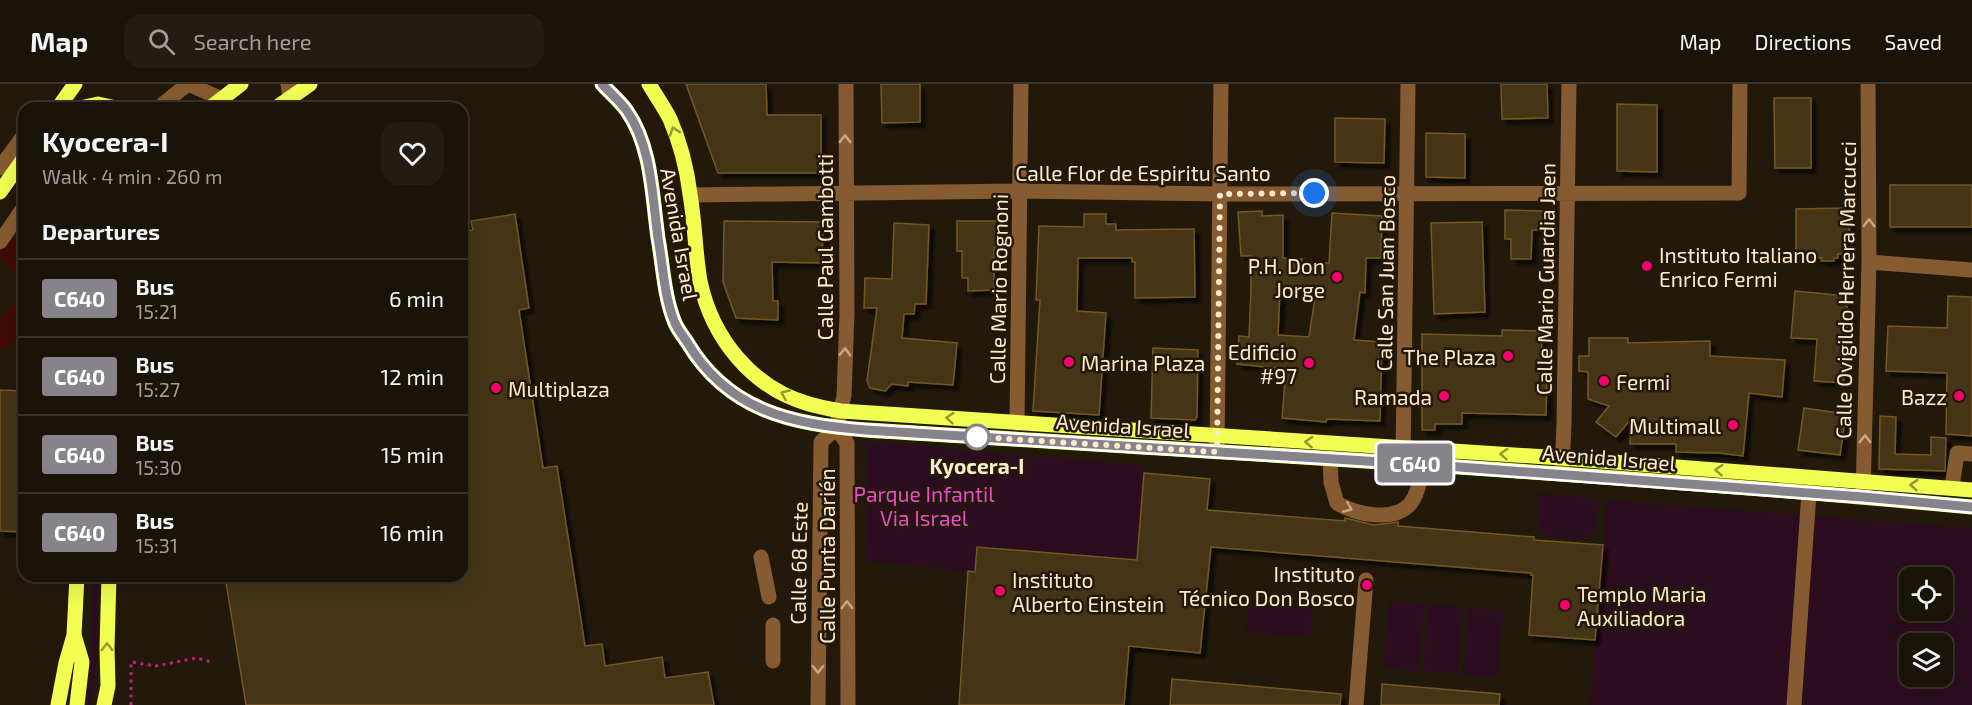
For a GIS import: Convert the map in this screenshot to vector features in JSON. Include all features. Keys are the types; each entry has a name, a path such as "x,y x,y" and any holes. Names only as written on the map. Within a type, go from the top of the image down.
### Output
{"main road":[{"path":"217,102 241,84"},
{"path":"289,91 310,84"},
{"name":"Avenida Israel","path":"602,84 627,111 641,141 652,184 667,292 675,323 694,354 718,384 741,398 782,417 836,428 1217,444 1403,455 1562,458 1972,489"},
{"name":"Avenida Israel","path":"649,84 670,119 681,153 690,195 700,281 711,318 731,351 752,373 772,388 808,404 841,411 1017,423 1330,458 1403,455 1423,464 1972,507"},
{"path":"62,102 73,87"},
{"path":"0,192 18,166"},
{"path":"58,705 74,635 78,582"},
{"path":"104,705 108,687 109,582"},
{"path":"74,635 82,662 77,705"},
{"path":"108,687 114,705"}],"street":[{"path":"166,102 188,84 215,102"},
{"name":"Calle Paul Gambotti","path":"841,411 844,396 847,314 846,84"},
{"name":"Calle Mario Rognoni","path":"1017,423 1021,84"},
{"path":"1217,444 1221,84"},
{"name":"Calle San Juan Bosco","path":"1403,455 1408,84"},
{"name":"Calle Mario Guardia Jaen","path":"1562,474 1569,84"},
{"name":"Calle Flor de Espiritu Santo","path":"690,195 1020,191 1220,194 1738,194 1740,84"},
{"name":"Calle Ovigildo Herrera Marcucci","path":"1863,497 1869,262 1868,84"},
{"path":"55,102 73,87"},
{"path":"0,168 18,143"},
{"path":"0,242 18,216"},
{"path":"1869,262 1972,270"},
{"path":"836,428 841,411"},
{"name":"Calle 68 Este","path":"818,705 821,442 836,428"},
{"name":"Calle Punta Darién","path":"836,428 847,443 848,705"},
{"path":"1952,487 1957,453 1972,454"},
{"path":"1330,458 1331,482 1337,503 1351,512 1392,515 1410,504 1418,487 1423,464"},
{"path":"1794,705 1809,493"},
{"path":"820,526 847,526"},
{"path":"761,557 769,597"},
{"path":"1356,705 1366,580"},
{"path":"773,625 773,661"}],"path":[{"path":"131,705 131,662 156,666 196,658 212,662"}],"green space":[{"name":"Parque Infantil Via Israel","path":"886,442 985,453 1144,465 1137,560 977,547 975,572 866,561 867,443"},
{"path":"1538,493 1599,499 1595,531 1583,540 1557,538 1543,533 1539,528 1538,520"},
{"path":"1606,500 1972,528 1972,705 1590,705"},
{"path":"91,582 98,582 94,689 91,705 87,705 91,645"},
{"path":"1248,599 1313,604 1310,637 1246,632"},
{"path":"1389,601 1424,603 1419,671 1383,668"},
{"path":"1428,604 1463,607 1458,674 1423,671"},
{"path":"1468,608 1503,611 1498,678 1463,675"}],"building":[{"path":"686,84 766,84 767,115 821,115 821,173 718,173"},
{"path":"881,84 920,84 920,122 882,123"},
{"path":"1501,84 1547,84 1548,118 1502,119"},
{"path":"1774,98 1811,98 1811,168 1775,168"},
{"path":"1617,104 1657,105 1657,172 1617,171"},
{"path":"1335,118 1385,119 1384,163 1335,162"},
{"path":"1426,133 1465,134 1465,178 1426,177"},
{"path":"1890,185 1972,185 1972,227 1890,227"},
{"path":"1847,208 1850,235 1847,254 1838,254 1838,258 1834,258 1834,261 1821,261 1822,258 1809,257 1809,253 1796,252 1796,209"},
{"path":"1505,210 1543,211 1543,230 1532,230 1531,259 1511,259 1511,239 1505,239"},
{"path":"1262,211 1262,216 1283,215 1283,258 1302,259 1302,262 1329,263 1332,213 1382,216 1381,258 1366,258 1365,293 1360,292 1354,340 1382,342 1380,421 1327,419 1326,422 1282,418 1286,369 1237,364 1239,336 1249,337 1251,289 1251,256 1241,256 1238,212","holes":["1280,290 1316,291 1309,337 1278,335"]},
{"name":"Multiplaza","path":"515,214 529,308 519,310 543,468 557,466 585,646 602,644 605,666 662,657 665,678 708,672 714,705 246,705 226,582 468,582 468,231 473,230 471,221"},
{"path":"1084,214 1106,214 1106,224 1116,224 1116,230 1194,229 1195,297 1135,298 1135,262 1132,262 1132,258 1078,258 1077,311 1106,313 1099,415 1033,411 1040,300 1036,300 1039,226 1084,227"},
{"path":"724,221 823,222 822,263 772,262 773,301 778,301 778,320 736,318 723,282"},
{"path":"957,221 999,221 1000,248 994,248 994,290 968,291 968,278 962,278 962,251 957,251"},
{"path":"1482,222 1485,312 1434,314 1431,223"},
{"path":"894,223 929,225 926,304 915,304 914,314 904,314 902,338 957,343 953,385 908,382 908,386 892,384 885,391 870,388 867,381 877,308 864,308 865,278 892,279"},
{"path":"1795,291 1846,296 1846,305 1850,313 1846,331 1844,383 1814,381 1817,339 1791,338"},
{"path":"1948,296 1972,297 1972,436 1946,434 1947,373 1886,371 1888,326 1947,328"},
{"path":"1502,330 1542,331 1541,376 1547,376 1546,415 1462,413 1462,424 1435,424 1435,430 1422,430 1422,334 1502,336"},
{"path":"1589,338 1628,338 1628,343 1710,341 1710,356 1785,360 1782,397 1749,393 1743,456 1676,452 1676,444 1630,444 1631,419 1616,437 1596,422 1609,406 1588,399 1588,372 1579,371 1579,356 1589,356"},
{"path":"1153,348 1198,350 1197,417 1195,420 1151,418"},
{"path":"0,390 18,391 18,532 0,531"},
{"path":"1804,408 1846,414 1840,455 1798,450"},
{"path":"1880,416 1896,417 1895,454 1931,455 1931,437 1946,438 1945,471 1879,469"},
{"path":"1144,473 1210,479 1207,510 1345,521 1345,518 1374,525 1398,522 1398,526 1603,545 1595,640 1529,635 1533,575 1531,573 1211,547 1200,653 1129,646 1124,705 959,705 968,571 975,572 977,547 1137,560"},
{"path":"1172,679 1341,694 1340,705 1170,705"},
{"path":"1382,684 1500,694 1499,705 1381,705"}],"waterway":[{"path":"0,242 18,255"},
{"path":"0,335 18,322"}],"bus line":[{"name":"C640","path":"602,84 627,111 641,141 652,184 658,238 675,323 694,354 718,384 741,398 782,417 836,428 1446,466 1972,507"}],"place":[{"name":"Instituto Italiano Enrico Fermi","path":"1647,266"},
{"name":"P.H. Don Jorge","path":"1337,277"},
{"name":"The Plaza","path":"1508,356"},
{"name":"Marina Plaza","path":"1069,362"},
{"name":"Edificio #97","path":"1309,363"},
{"name":"Fermi","path":"1604,381"},
{"name":"Multiplaza","path":"496,388"},
{"name":"Ramada","path":"1444,396"},
{"name":"Bazz","path":"1959,396"},
{"name":"Multimall","path":"1733,425"},
{"name":"Kyocera-I","path":"977,437"},
{"name":"Instituto Técnico Don Bosco","path":"1367,585"},
{"name":"Instituto Alberto Einstein","path":"1000,591"},
{"name":"Templo Maria Auxiliadora","path":"1565,605"}],"route":[{"path":"977,437 1217,452 1220,194 1314,193"}]}
